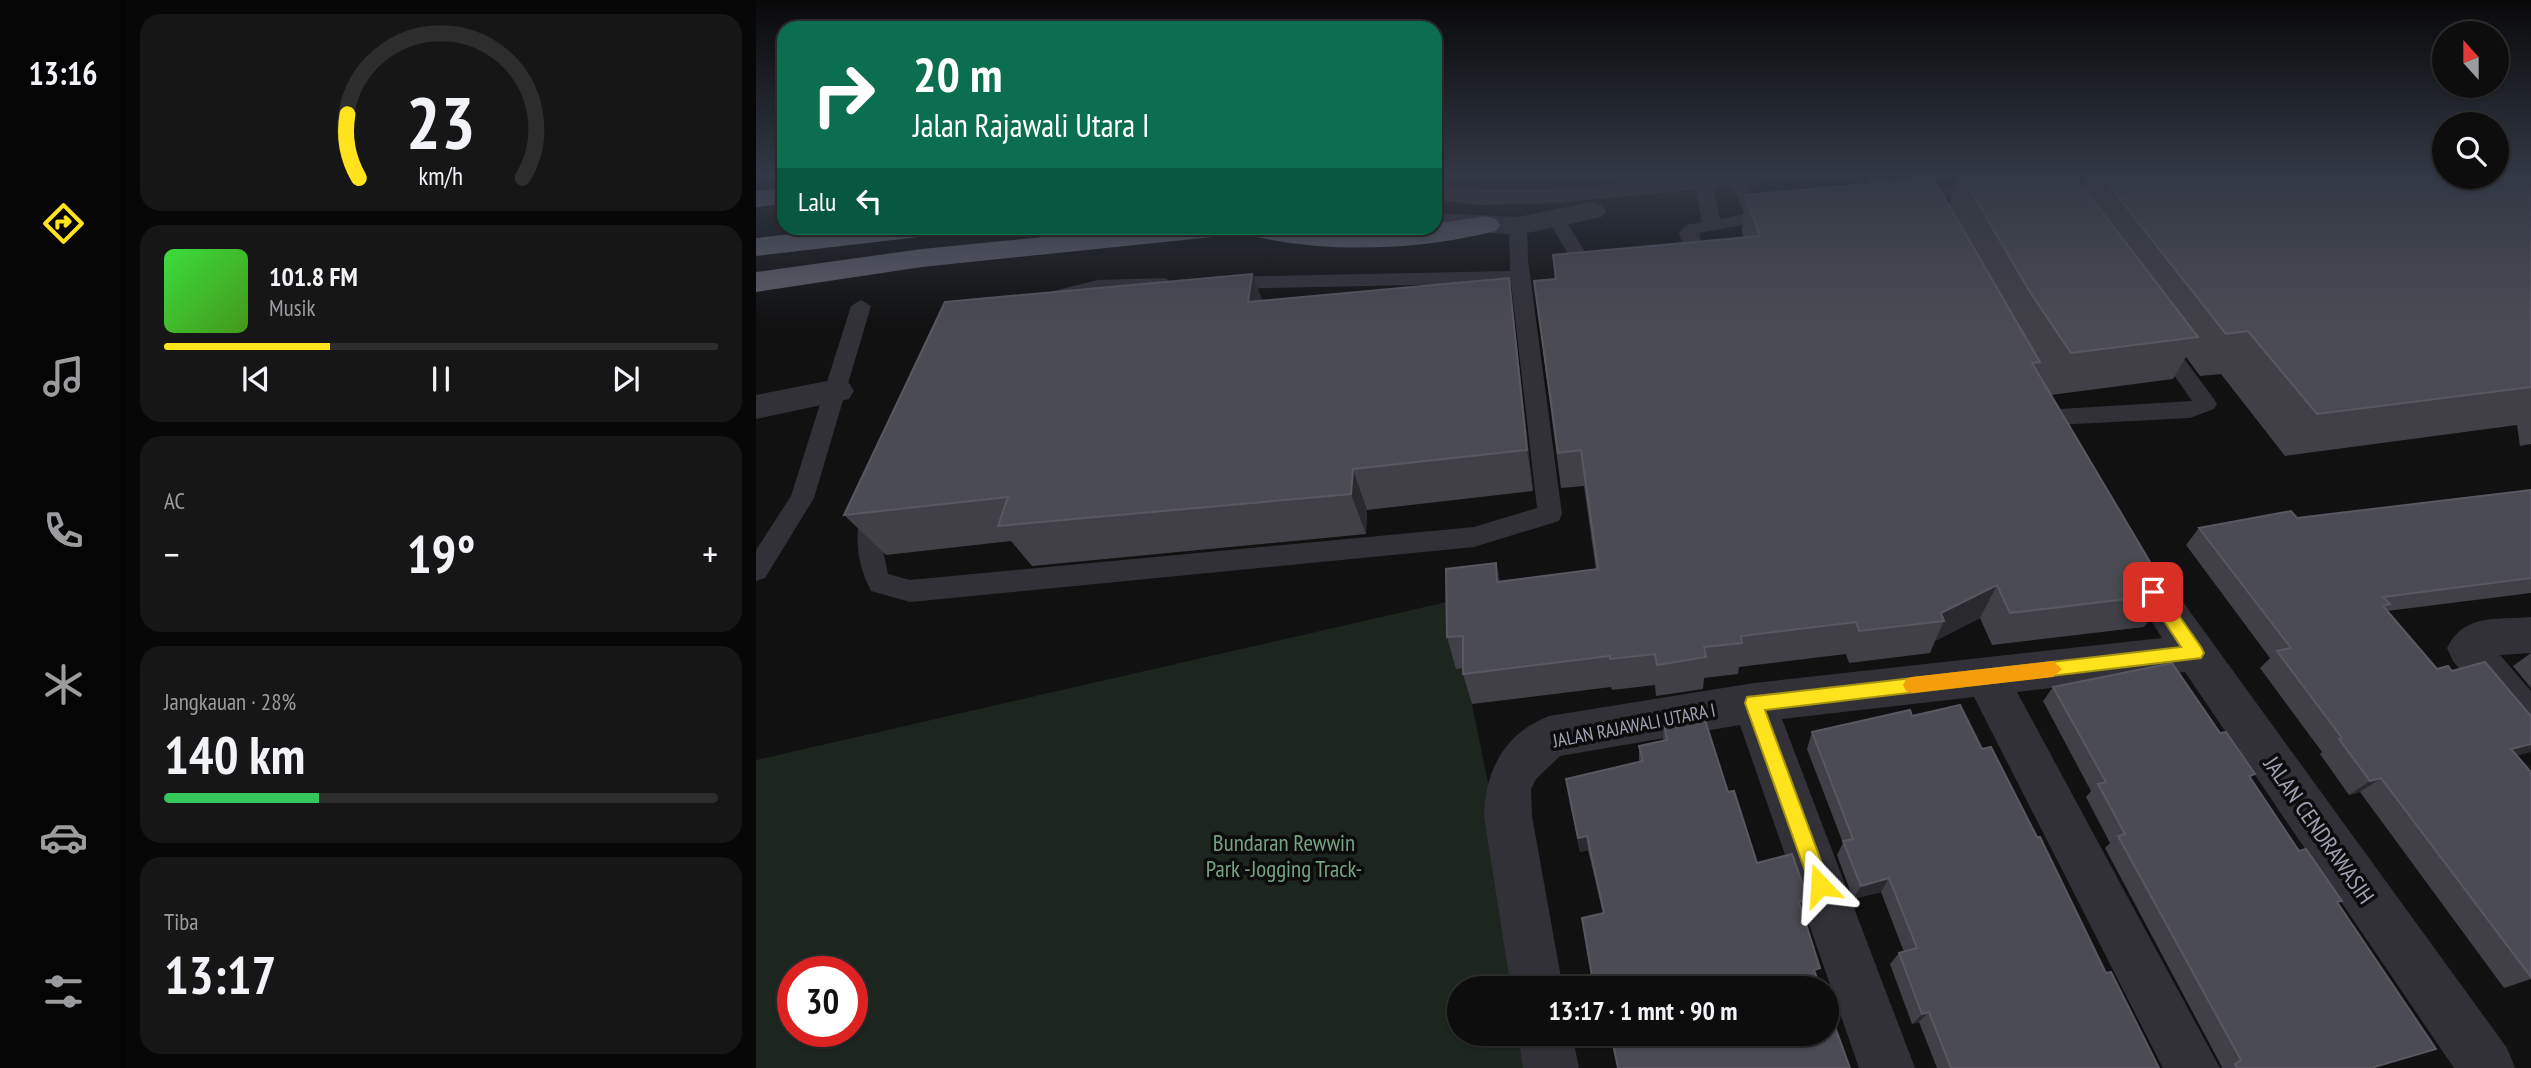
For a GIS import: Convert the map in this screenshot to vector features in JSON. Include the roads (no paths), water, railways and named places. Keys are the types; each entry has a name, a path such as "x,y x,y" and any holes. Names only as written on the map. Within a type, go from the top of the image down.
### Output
{"highway":[{"path":"1442,233 1486,225"},
{"path":"756,247 859,235"},
{"path":"756,282 922,258 1145,235"},
{"path":"1313,235 1375,238 1412,235"}],"street":[{"path":"1466,224 1518,226 1532,224"},
{"path":"756,407 837,391"},
{"name":"JALAN CENDRAWASIH","path":"2153,592 2487,1068"},
{"path":"2531,635 2476,639 2468,648 2531,723"},
{"name":"JALAN RAJAWALI UTARA I","path":"1535,976 1508,816 1508,789 1519,764 1549,737 1754,703 2195,653"},
{"path":"1986,677 2192,1068"},
{"path":"1754,703 1886,1068"},
{"path":"1547,1046 1551,1068"}],"lane":[{"path":"1559,224 1584,265 1594,268 1621,264"},
{"path":"1662,259 1690,256 1695,251 1688,233 1712,224"},
{"path":"1940,224 1943,229"},
{"path":"881,485 869,536 870,565 880,584 910,591 1474,537 1550,514 1518,260 1518,226"},
{"path":"1208,284 1522,278"},
{"path":"1032,302 1098,286 1180,284"},
{"path":"756,571 799,505 862,306"},
{"path":"2033,389 2046,410 2055,417 2190,410 2206,404 2151,327"}],"park label":[{"name":"Bundaran Rewwin Park -Jogging Track-","path":"1284,856"}]}
